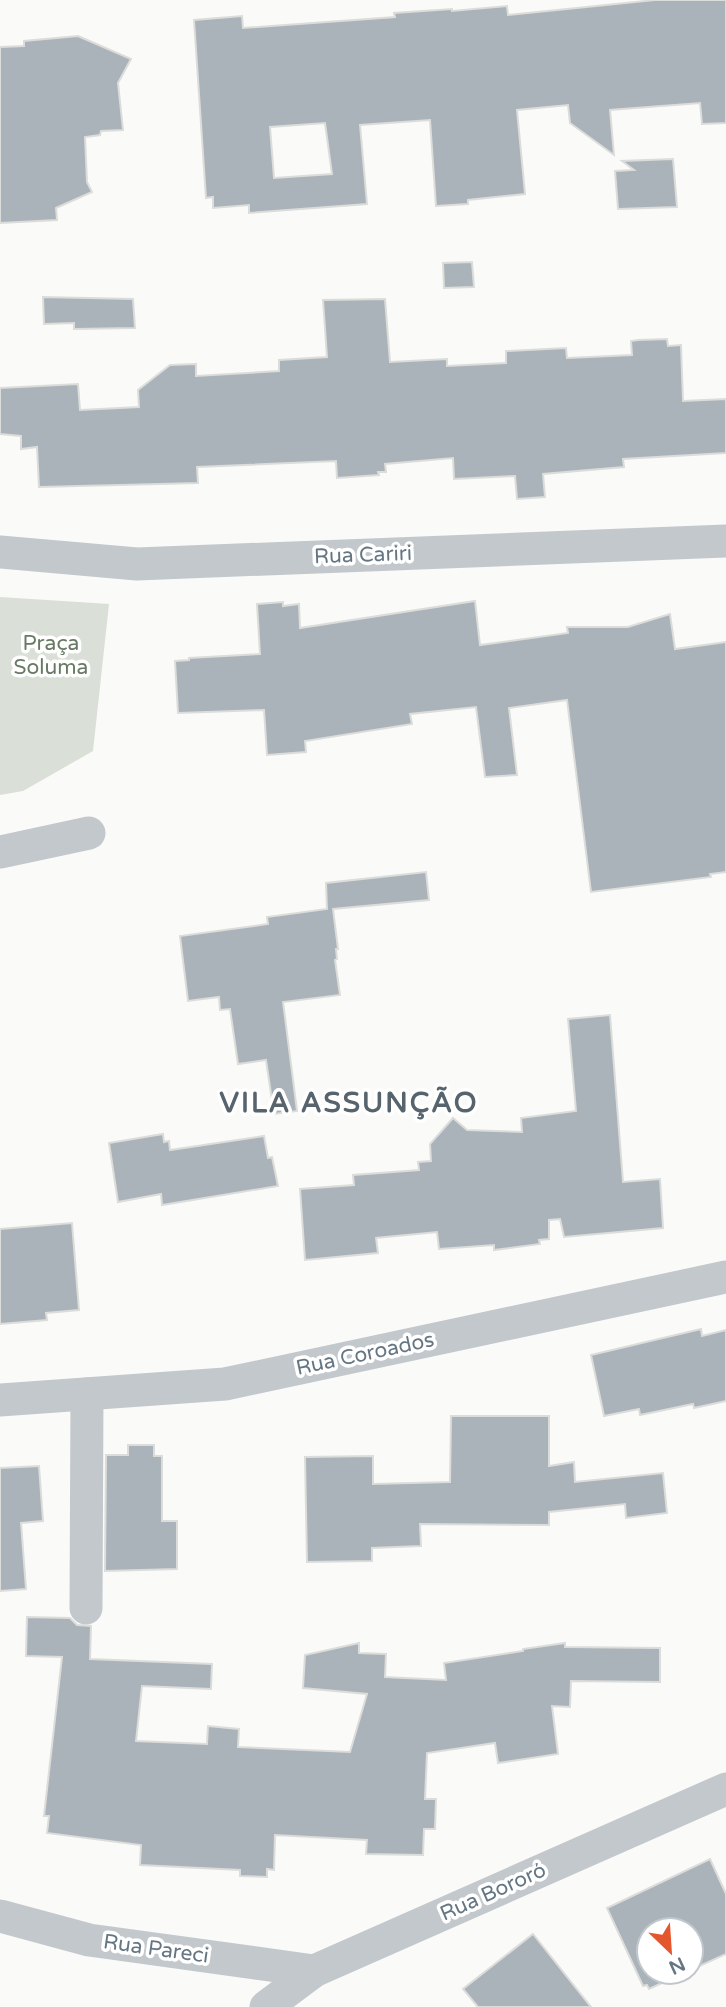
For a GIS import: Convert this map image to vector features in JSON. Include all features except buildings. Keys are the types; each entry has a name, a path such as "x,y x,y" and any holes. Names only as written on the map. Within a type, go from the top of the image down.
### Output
{"street":[{"name":"Rua Cariri","path":"0,552 137,564 726,541"},
{"path":"0,852 89,833"},
{"name":"Rua Coroados","path":"0,1400 225,1384 726,1277"},
{"path":"86,1608 88,1394"},
{"name":"Rua Bororó","path":"267,2007 314,1971 726,1789"},
{"name":"Rua Pareci","path":"0,1916 89,1940 314,1971"}],"green space":[{"name":"Praça Soluma","path":"0,597 109,604 93,751 23,791 0,795"}],"district":[{"name":"VILA ASSUNÇÃO","path":"349,1103"}]}
